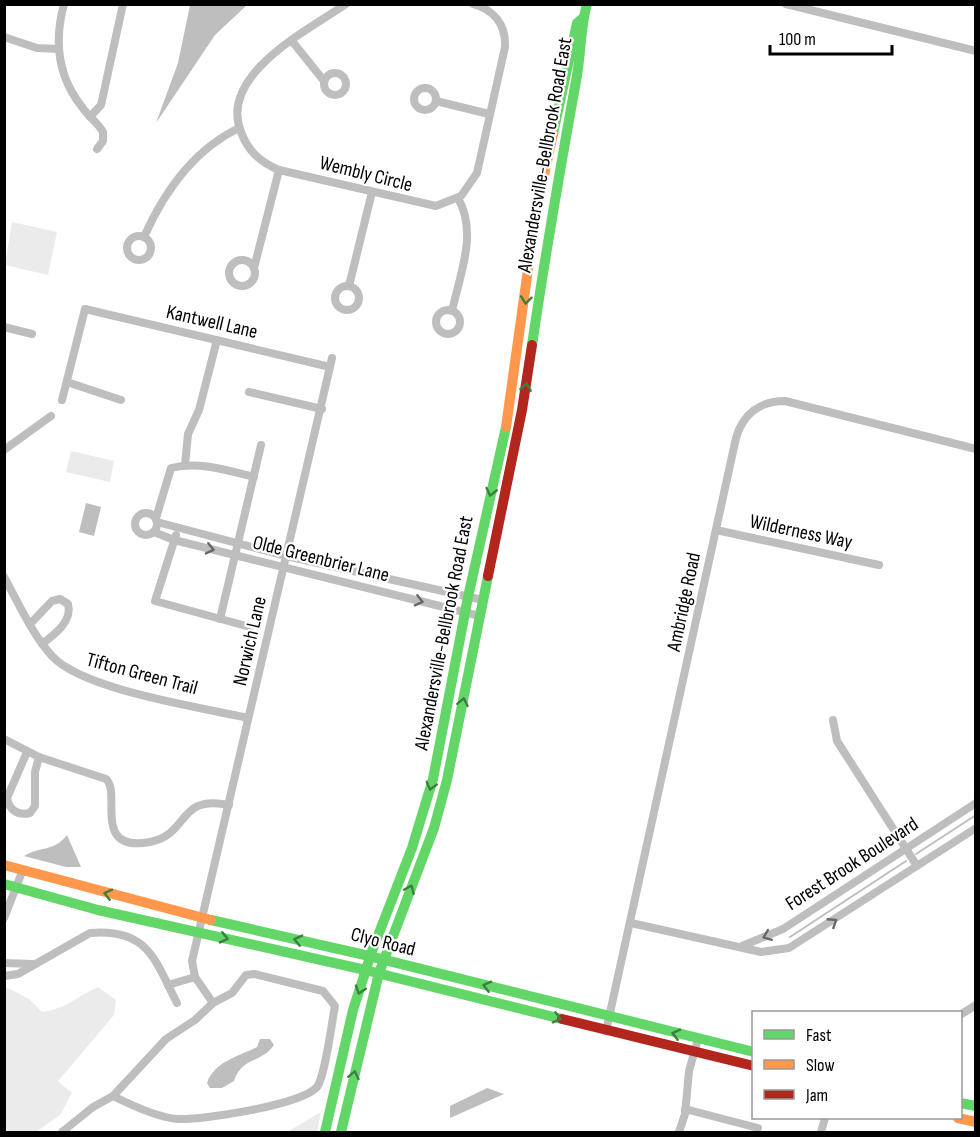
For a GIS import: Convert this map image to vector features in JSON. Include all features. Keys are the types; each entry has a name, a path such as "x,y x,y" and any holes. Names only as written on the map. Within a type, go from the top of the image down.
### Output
{"main road":[{"path":"582,18 587,4"},
{"name":"Alexandersville-Bellbrook Road East","path":"325,1132 348,1030 366,970 412,849 433,779 468,597 510,408 544,167 577,23 582,18"},
{"name":"Alexandersville-Bellbrook Road East","path":"341,1132 379,973 442,802 522,410 544,256 582,51 582,18"},
{"path":"531,253 544,256"},
{"path":"510,408 522,410"},
{"name":"Clyo Road","path":"4,865 22,872 201,918 383,960 752,1052"},
{"name":"Clyo Road","path":"10,886 98,910 379,973 752,1066"}],"street":[{"path":"64,4 59,49 65,77 73,96 103,132 103,141 97,149"},
{"path":"90,117 101,105 123,4"},
{"path":"144,237 164,196 185,169 216,142 239,128 238,107 248,79 292,41 346,4"},
{"path":"452,310 469,235 467,218 458,198 467,190 477,172 506,40 504,30 494,15 473,4"},
{"path":"786,4 975,51"},
{"path":"4,37 38,48 59,49"},
{"path":"292,41 324,81"},
{"path":"436,101 489,114"},
{"name":"Wembly Circle","path":"239,128 257,157 279,170 428,206 444,205 458,198"},
{"path":"254,268 279,170"},
{"path":"349,286 372,192"},
{"name":"Kantwell Lane","path":"67,382 86,309 217,340 331,363"},
{"path":"4,327 32,334"},
{"path":"185,465 188,434 199,410 217,340"},
{"name":"Norwich Lane","path":"195,977 192,961 201,918 331,363"},
{"path":"62,400 67,382 122,400"},
{"path":"249,392 322,409"},
{"name":"Ambridge Road","path":"606,1031 739,430 754,410 769,403 785,401 975,449"},
{"path":"4,450 51,417"},
{"path":"220,619 261,445"},
{"path":"154,532 161,511 169,470 185,465 211,467 254,477"},
{"name":"Olde Greenbrier Lane","path":"480,616 174,540 154,532 147,535 140,533 135,520 140,514 147,512 157,520 179,530 483,600"},
{"path":"179,530 155,601 179,610 250,627"},
{"name":"Wilderness Way","path":"716,530 879,565"},
{"name":"Tifton Green Trail","path":"4,577 42,644 64,666 90,680 248,718"},
{"path":"30,624 52,601 60,599 68,604 69,612 62,625 42,644"},
{"path":"833,720 837,741 917,866"},
{"path":"4,738 39,757 106,779 112,791 110,811 112,828 122,837 136,843 153,842 168,834 200,803 213,802 229,805"},
{"path":"27,752 8,794 10,808 18,813 30,813 35,806 35,772 39,757"},
{"name":"Forest Brook Boulevard","path":"742,946 783,929 975,803"},
{"name":"Forest Brook Boulevard","path":"631,923 766,952 789,948 975,828"},
{"path":"4,918 10,886 22,872"},
{"path":"4,976 18,974 90,933 102,932 142,943 149,949 177,1003"},
{"path":"4,963 32,964"},
{"path":"62,1132 93,1107 113,1096 166,1039 195,1020 213,1003 232,993 246,975 254,974 323,992 335,1006 317,1086 308,1094 258,1109 178,1119 127,1103 113,1096"},
{"path":"168,985 195,977 213,1003"},
{"path":"962,1014 975,1005"},
{"path":"679,1132 685,1109 689,1071 698,1039"},
{"path":"685,1109 758,1128"}],"shaded area":[{"path":"190,5 247,5 215,35 156,123 178,63"},
{"path":"12,222 57,232 48,275 5,265"},
{"path":"71,451 114,461 110,482 66,472"},
{"path":"86,503 101,507 94,536 79,532"},
{"path":"67,835 81,867 66,867 24,856 57,844"},
{"path":"4,986 29,999 42,1012 66,1005 98,987 116,1000 114,1015 58,1081 72,1093 60,1115 36,1132 5,1132"},
{"path":"260,1039 270,1039 274,1045 269,1051 242,1068 234,1081 222,1088 210,1088 207,1083 215,1070 227,1061 257,1047"},
{"path":"487,1088 504,1094 450,1118 450,1106"},
{"path":"321,1112 317,1132 287,1132"}],"waterway":[{"path":"916,854 976,815"},
{"path":"790,937 906,861"}],"traffic: fast":[{"path":"532,345 578,72 587,4"},
{"path":"553,134 577,23 583,18"},
{"path":"325,1132 353,1010 372,951 412,848 433,779 468,597 506,427"},
{"path":"341,1132 379,973 434,828 447,780 488,576"},
{"path":"4,884 98,910 361,969 562,1019"},
{"path":"211,920 365,955 752,1052"},
{"path":"962,1103 976,1106"}],"traffic: slow":[{"path":"506,427 536,212 553,134"},
{"path":"4,865 211,920"},
{"path":"962,1119 976,1122"}],"traffic: jam":[{"path":"488,576 522,410 532,345"},
{"path":"562,1019 752,1066"}]}
